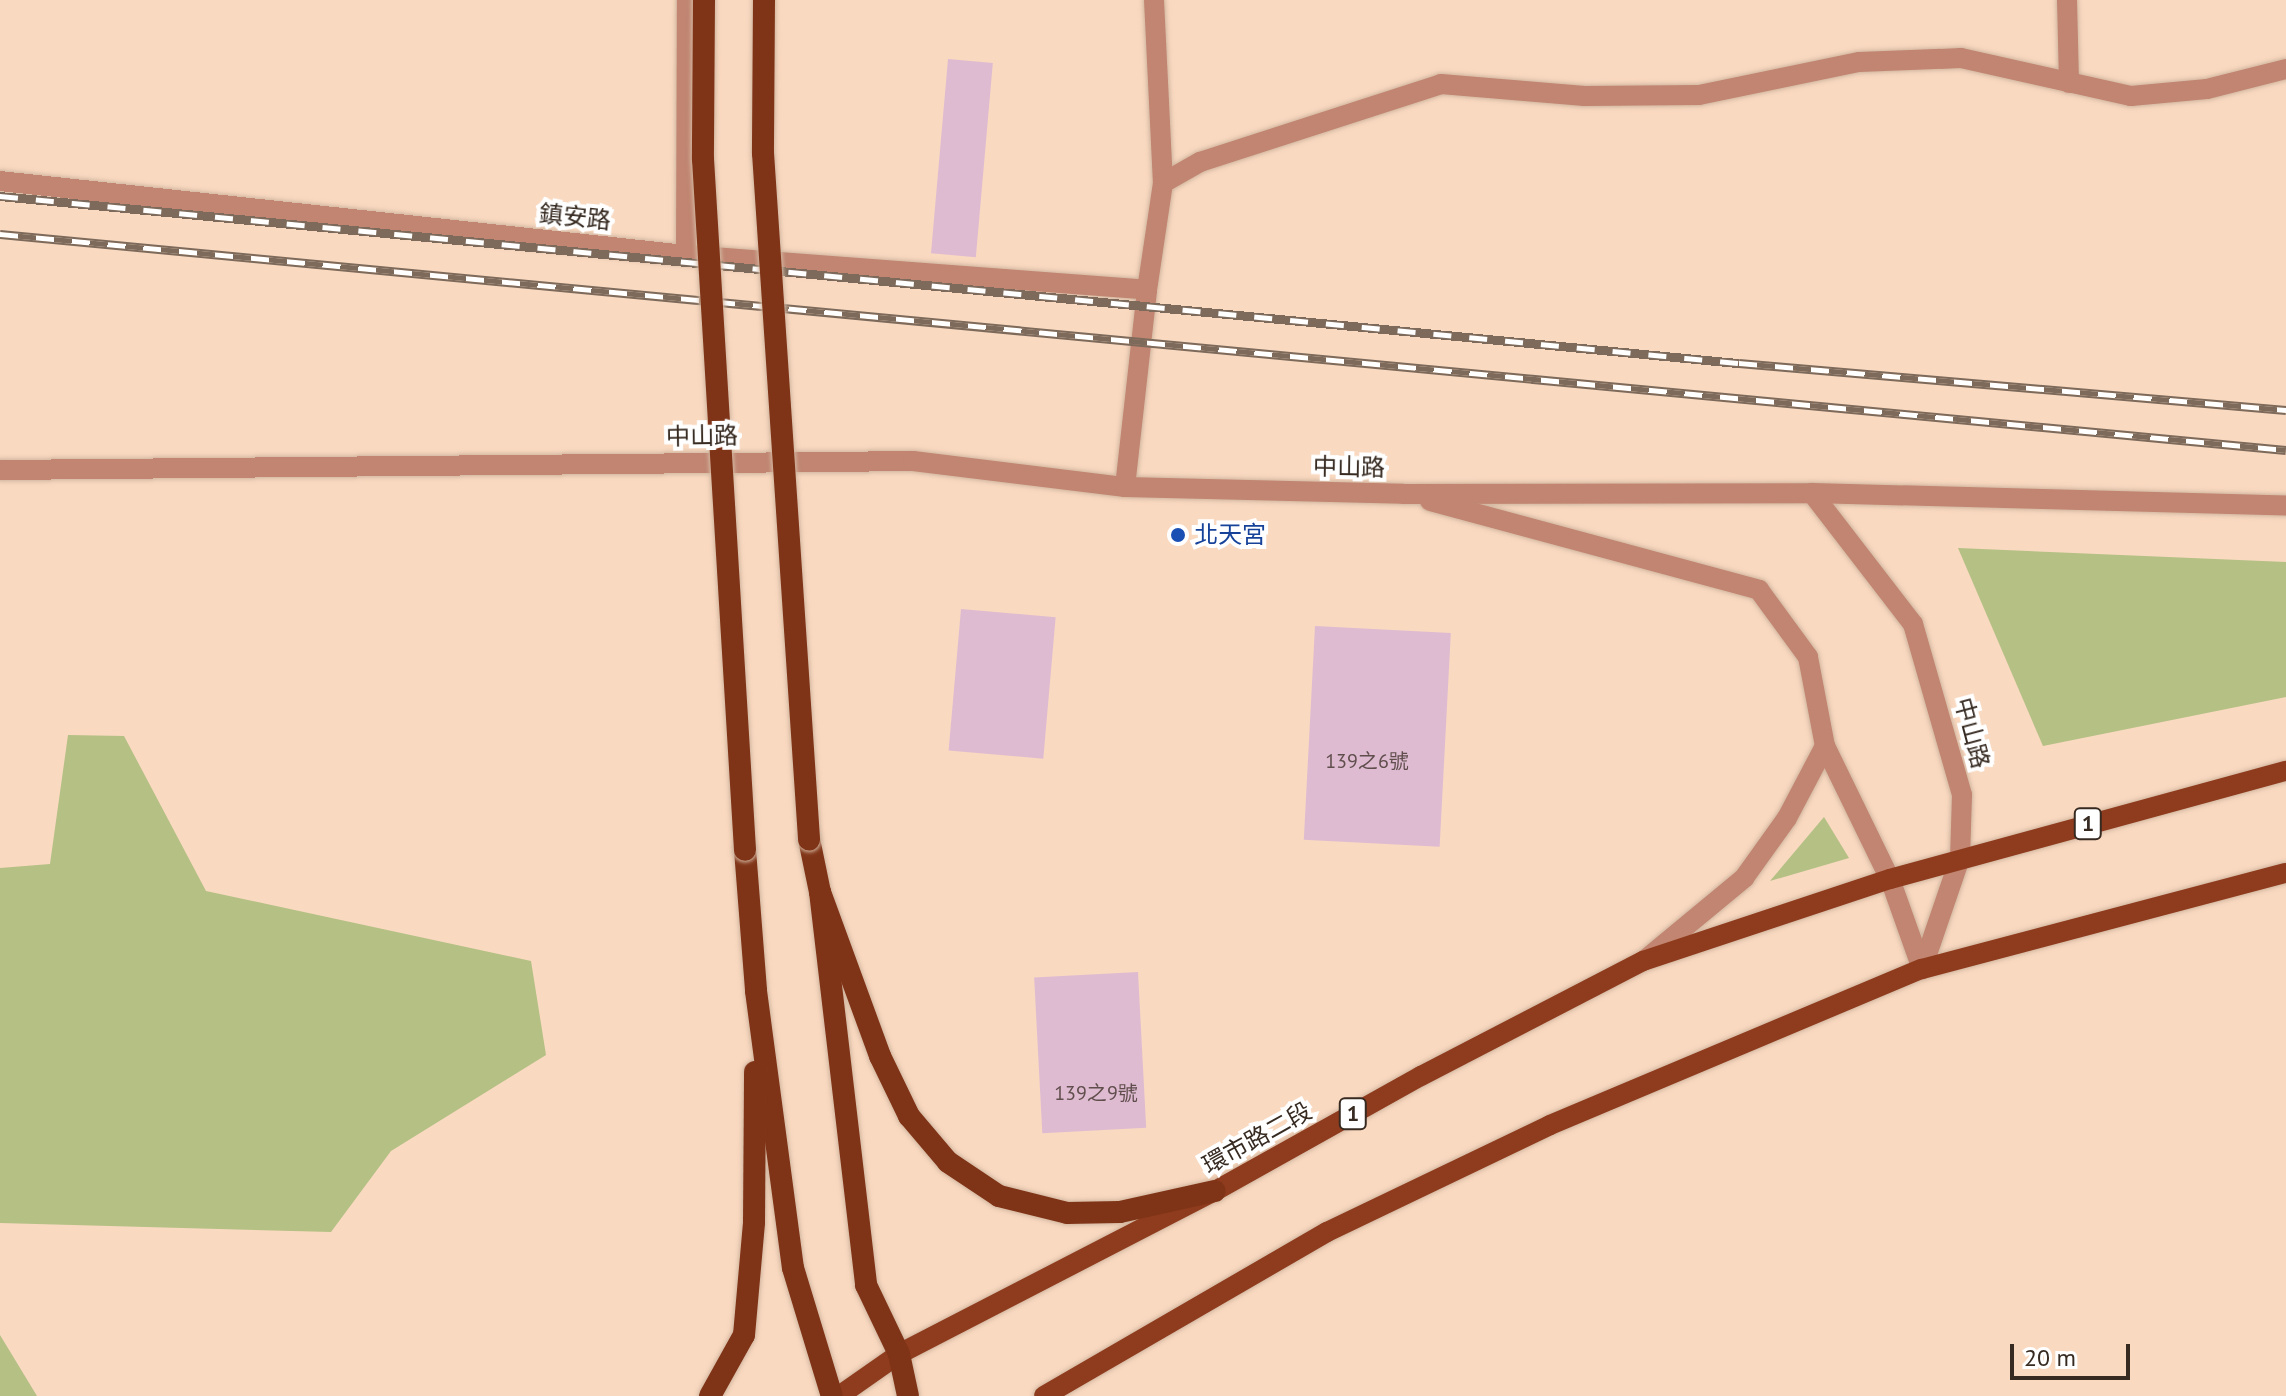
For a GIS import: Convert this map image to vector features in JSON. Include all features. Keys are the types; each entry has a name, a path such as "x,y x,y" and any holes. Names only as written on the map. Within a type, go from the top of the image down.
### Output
{"highway":[{"path":"704,0 703,159 756,991 793,1268 832,1396"},
{"path":"764,0 763,153 809,839 820,892 866,1285 899,1354 908,1396"},
{"path":"820,892 880,1056 909,1116 948,1162 999,1196 1067,1213 1120,1212 1215,1191"},
{"path":"710,1396 744,1335 754,1222 756,991"}],"main road":[{"name":"1","path":"1890,879 2286,771"},
{"path":"1044,1396 1327,1232 1550,1125 1922,969 2286,873"},
{"name":"環市路二段","path":"839,1396 899,1354 1215,1191 1421,1076 1643,961 1890,879"}],"street":[{"path":"686,255 687,0"},
{"path":"1125,487 1147,290 1163,183 1154,0"},
{"path":"2067,0 2069,83"},
{"path":"1163,183 1200,162 1441,84 1584,96 1699,95 1859,62 1961,58 2131,96 2207,89 2286,69"},
{"name":"鎮安路","path":"0,181 686,255 1147,290"},
{"name":"中山路","path":"0,470 913,461 1125,487 1403,494 1812,493 1913,624 1962,795 1960,858 1922,969"},
{"path":"1812,493 2286,505"},
{"name":"中山路","path":"1403,494 1759,590 1808,657 1825,746 1890,879 1922,969"},
{"path":"1643,961 1744,878 1787,818 1825,746"}],"green space":[{"path":"1958,548 2286,562 2286,697 2043,746"},
{"path":"68,735 124,736 206,891 531,961 546,1055 391,1151 331,1232 0,1223 0,868 50,864"},
{"path":"1824,817 1849,858 1770,881"},
{"path":"0,1335 37,1396 0,1396"}],"building":[{"path":"948,59 993,63 976,257 931,253"},
{"path":"961,609 1056,617 1043,759 949,750"},
{"path":"1315,626 1451,633 1440,847 1304,840"},
{"path":"1138,972 1146,1128 1042,1133 1034,977"}],"railway":[{"path":"0,196 1739,363 2286,410"},
{"path":"0,234 2286,450"}],"place":[{"name":"北天宮","path":"1178,535"}]}
